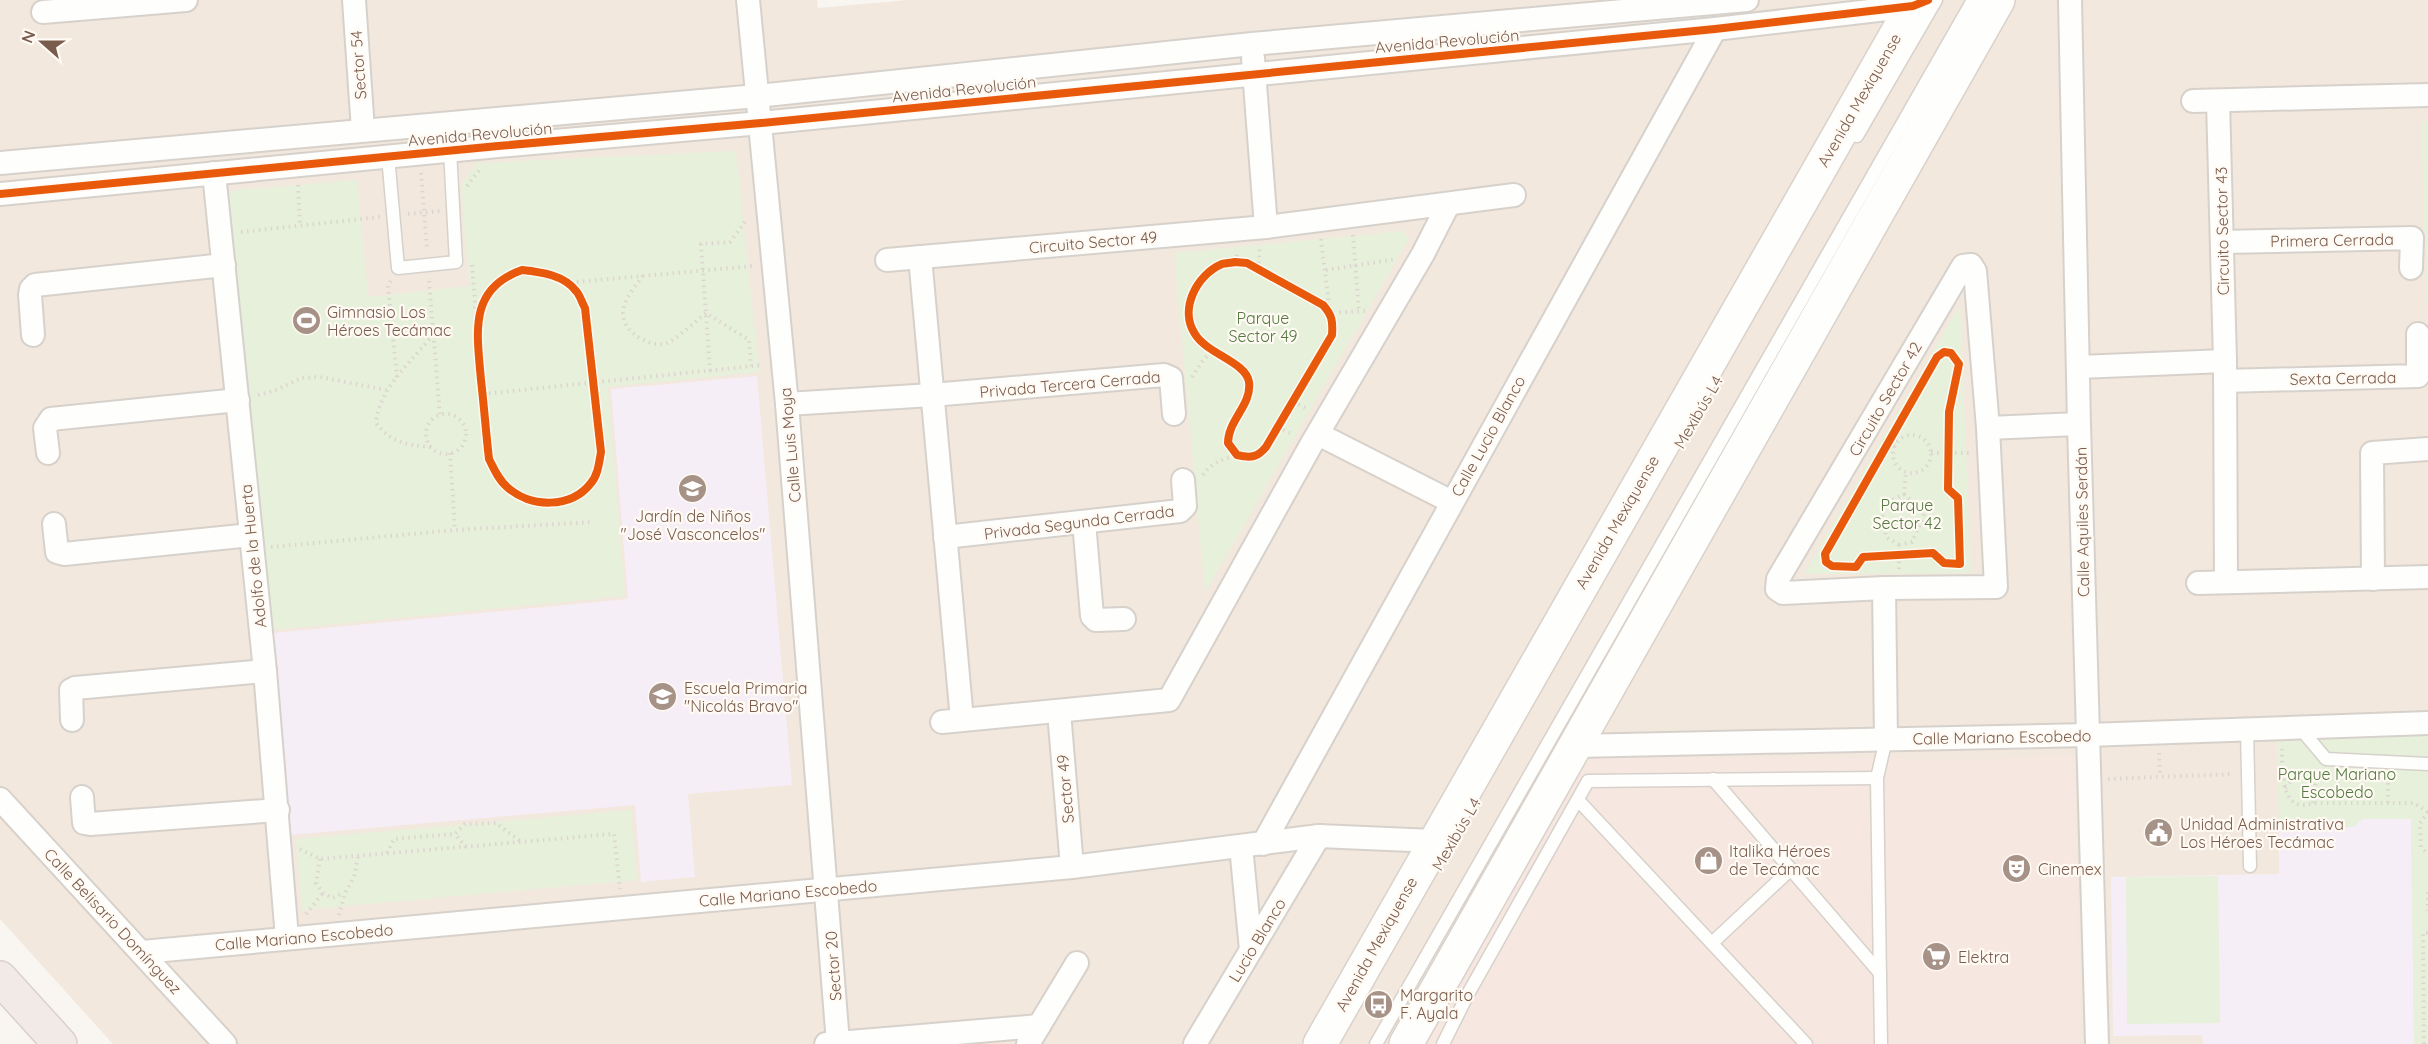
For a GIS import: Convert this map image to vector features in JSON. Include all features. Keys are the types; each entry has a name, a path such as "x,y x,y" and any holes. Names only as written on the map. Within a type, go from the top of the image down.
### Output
{"highway":[{"path":"0,978 60,1044"}],"main road":[{"path":"1413,1032 1545,830 1576,746 1824,303 1998,0"},
{"name":"Avenida Mexiquense","path":"1320,1044 1434,841 1923,2"}],"street":[{"path":"43,12 70,5 186,0"},
{"name":"Sector 54","path":"354,0 363,130"},
{"name":"Calle Luis Moya","path":"748,0 787,404 827,890"},
{"name":"Avenida Revolución","path":"0,163 757,96 1252,44 1747,0"},
{"name":"Calle Aquiles Serdán","path":"2070,0 2087,735 2097,1044"},
{"name":"Avenida Revolución","path":"0,194 450,150 761,123 1715,29 1923,2"},
{"name":"Calle Lucio Blanco","path":"1252,845 1452,502 1715,29"},
{"path":"1252,44 1266,227"},
{"path":"2193,101 2428,95"},
{"name":"Circuito Sector 43","path":"2218,101 2223,242 2226,582"},
{"name":"Adolfo de la Huerta","path":"214,173 265,671 287,938"},
{"name":"Circuito Sector 49","path":"887,260 1266,227 1514,195"},
{"path":"920,257 945,537 952,721 1059,712 1169,700 1318,434 1423,254 1448,205"},
{"name":"Primera Cerrada","path":"2223,242 2412,238 2411,268"},
{"path":"33,335 30,295 35,285 224,265"},
{"name":"Circuito Sector 42","path":"1971,265 1975,271 1988,428 1996,587 1891,588 1783,593 1777,589 1778,579 1963,266 1971,265"},
{"name":"Sexta Cerrada","path":"2225,371 2418,376 2418,333"},
{"path":"2079,367 2225,371"},
{"name":"Privada Tercera Cerrada","path":"932,395 1164,375 1171,378 1174,414"},
{"path":"787,404 932,395"},
{"path":"48,453 45,428 51,419 238,400"},
{"path":"1988,428 2079,424"},
{"path":"1318,434 1452,502"},
{"path":"2373,579 2372,453 2428,449"},
{"name":"Privada Segunda Cerrada","path":"945,537 1180,511 1185,506 1183,485"},
{"path":"1084,522 1092,616 1096,620 1124,619"},
{"path":"54,524 55,548 57,552 64,554 252,542"},
{"path":"2198,583 2428,577"},
{"path":"1886,739 1891,588"},
{"path":"72,720 71,690 75,688 265,671"},
{"name":"Sector 49","path":"1059,712 1071,867"},
{"name":"Calle Mariano Escobedo","path":"1576,746 2087,735 2428,723"},
{"path":"82,797 84,823 90,825 278,810"},
{"name":"Calle Belisario Domínguez","path":"0,799 225,1044"},
{"name":"Calle Mariano Escobedo","path":"142,952 1071,867 1319,836 1434,841"},
{"name":"Lucio Blanco","path":"1195,1044 1319,836"},
{"path":"1251,950 1252,845"},
{"name":"Sector 20","path":"827,890 832,1043 1034,1035 1077,963"}],"lane":[{"name":"Mexibús L4","path":"1376,1044 1973,0"},
{"path":"1852,144 1923,2"},
{"path":"388,156 398,268 456,262 450,150"},
{"path":"2291,727 2326,759 2428,764"},
{"path":"2247,729 2250,866"},
{"path":"1881,1044 1877,778 1886,739"},
{"path":"1413,1032 1445,1043 1545,830 1578,800 1588,781 1877,778"},
{"path":"1713,779 1880,973"},
{"path":"1578,800 1806,1044"},
{"path":"1712,943 1791,869"}],"path":[{"path":"220,234 467,208 466,188 498,146"},
{"path":"420,153 440,414"},
{"path":"297,166 300,226"},
{"path":"710,371 701,244 730,242 767,192"},
{"path":"1351,217 1359,312"},
{"path":"1318,220 1333,322"},
{"path":"1326,270 1357,267 1423,254"},
{"path":"471,256 477,338"},
{"path":"1228,263 1247,263 1267,274"},
{"path":"565,283 774,264"},
{"path":"397,378 388,286 398,268"},
{"path":"643,276 627,296 623,314 628,328 638,338 652,343 666,344 706,313"},
{"path":"558,278 576,290"},
{"path":"477,327 482,304"},
{"path":"1323,305 1330,313"},
{"path":"1330,313 1359,312 1393,306"},
{"path":"706,313 749,340 751,366"},
{"path":"431,447 411,446 396,442 383,433 376,423 376,416 382,396 434,334"},
{"path":"1208,350 1220,356"},
{"path":"483,394 783,363"},
{"path":"592,372 594,394"},
{"path":"238,400 277,390 301,378 320,377 387,390"},
{"path":"482,383 483,405"},
{"path":"1288,410 1298,392"},
{"path":"440,414 453,415 462,422 465,428 465,441 456,451 450,453 436,451 431,447 426,434 427,428 430,422 440,414"},
{"path":"1272,437 1283,419"},
{"path":"1882,453 1893,434"},
{"path":"1915,436 1926,442 1931,453 1928,465 1923,470 1906,472 1897,465 1894,453 1895,447 1903,438 1915,436"},
{"path":"1948,458 1949,443"},
{"path":"1931,453 1948,458 1990,452"},
{"path":"450,453 455,530"},
{"path":"1183,485 1199,487 1208,468 1220,460 1238,454"},
{"path":"1904,494 1906,472"},
{"path":"1904,494 1925,513 1912,542 1899,544 1886,537 1881,506 1904,494"},
{"path":"252,542 593,522"},
{"path":"1891,588 1899,555 1899,544"},
{"path":"1890,555 1911,555"},
{"path":"2291,727 2282,778 2288,795 2295,803 2306,806 2313,803 2414,803 2428,812 2420,823 2421,847 2428,854"},
{"path":"2313,803 2316,774 2326,759"},
{"path":"2285,788 2296,775 2306,772 2316,774"},
{"path":"2089,779 2248,773"},
{"path":"387,854 394,839 455,834 465,824 496,823 520,842"},
{"path":"455,834 466,847"},
{"path":"280,837 320,859 614,834 622,908"},
{"path":"334,934 345,893 354,877 358,856"},
{"path":"320,859 316,883 323,893 332,898 345,893"},
{"path":"2428,892 2428,911"},
{"path":"2424,1044 2423,933 2428,933"}],"shaded area":[{"path":"0,0 817,0 818,8 909,0 2428,0 2428,1044 113,1044 0,919"},
{"path":"757,376 792,785 688,794 695,877 641,882 635,805 290,835 273,633 628,599 611,389"},
{"path":"1573,757 1961,759 2075,757 2080,1044 1410,1044"},
{"path":"2411,818 2414,1044 2203,1044 2202,1035 2113,1036 2111,877 2279,874 2279,828 2353,827 2363,819"}],"green space":[{"path":"2421,121 2428,121 2428,354"},
{"path":"736,151 759,372 608,387 625,596 272,630 228,191 357,180 368,297 469,286 461,184 477,163"},
{"name":"Parque Sector 49","path":"1403,231 1409,238 1205,593 1174,253"},
{"name":"Parque Sector 42","path":"1960,304 1971,573 1804,574"},
{"name":"Parque Mariano Escobedo","path":"2428,736 2428,1044 2414,1044 2411,819 2363,819 2353,827 2279,828 2277,741"},
{"path":"631,810 637,880 302,910 296,839"},
{"path":"2218,876 2220,1023 2127,1024 2126,877"}],"cycle path":[{"path":"0,194 761,123 1715,29 1913,6 1928,0"},
{"path":"1235,262 1247,263 1323,305 1330,315 1332,326 1332,335 1266,447 1260,453 1250,457 1237,455 1228,443 1232,427 1247,398 1249,382 1246,375 1234,363 1201,341 1190,325 1189,314 1193,294 1205,276 1222,264 1235,262"},
{"path":"522,270 544,273 565,281 577,293 585,308 601,452 597,473 591,483 573,498 550,503 538,502 516,494 501,481 489,459 478,346 480,314 484,301 492,289 505,278 522,270"},
{"path":"1944,352 1951,353 1959,364 1949,412 1948,489 1958,498 1960,564 1944,563 1933,553 1863,557 1856,567 1832,566 1826,562 1825,554 1937,357 1944,352"}],"place":[{"name":"Gimnasio Los Héroes Tecámac","path":"306,321"},
{"name":"Jardín de Niños \"José Vasconcelos\"","path":"693,488"},
{"name":"Escuela Primaria \"Nicolás Bravo\"","path":"663,697"},
{"name":"Unidad Administrativa Los Héroes Tecámac","path":"2159,833"},
{"name":"Italika Héroes de Tecámac","path":"1708,860"},
{"name":"Cinemex","path":"2017,869"},
{"name":"Elektra","path":"1937,957"},
{"name":"Margarito F. Ayala","path":"1379,1004"}]}
